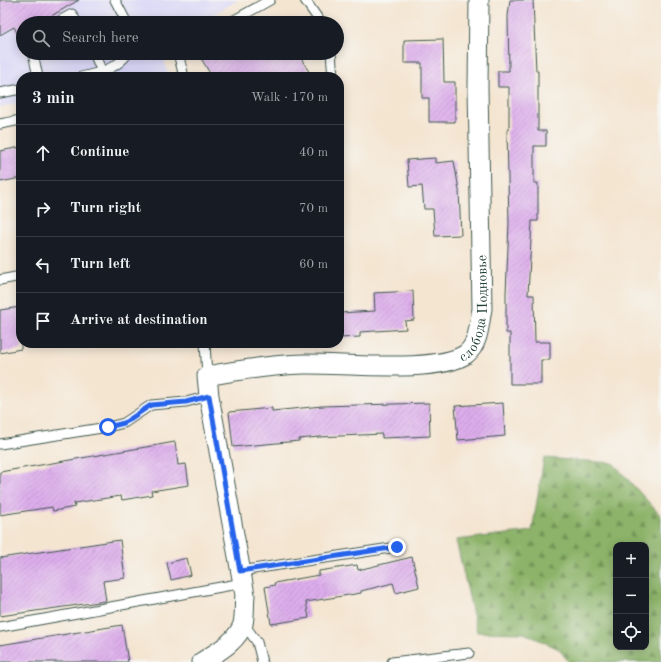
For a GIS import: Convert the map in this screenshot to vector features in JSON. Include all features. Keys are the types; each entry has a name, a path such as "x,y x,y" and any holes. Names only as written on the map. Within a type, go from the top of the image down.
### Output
{"street":[{"name":"слобода Подновье","path":"207,376 254,367 304,364 424,365 445,363 457,359 467,353 473,346 478,333 482,309 478,87 480,0"},
{"path":"202,662 226,646 238,635 243,623 245,595 209,396 207,376"}],"lane":[{"path":"115,0 123,16"},
{"path":"241,16 270,0"},
{"path":"305,0 316,16"},
{"path":"35,60 37,72"},
{"path":"97,60 102,72 110,69 123,60"},
{"path":"180,60 183,72"},
{"path":"332,60 333,72"},
{"path":"0,93 16,90"},
{"path":"0,124 16,121"},
{"path":"0,280 16,277"},
{"path":"205,348 207,376"},
{"path":"0,444 108,427 124,423 151,405 186,402 209,396"},
{"path":"0,627 241,577 397,547"},
{"path":"243,623 257,642 262,662"},
{"path":"392,662 470,653"}],"shaded area":[{"path":"0,0 238,0 211,16 16,16 16,60 165,60 167,72 16,72 16,104 0,107"}],"green space":[{"path":"544,458 613,463 661,516 661,662 569,662 559,649 524,633 477,632 456,540 532,531"}],"building":[{"path":"0,0 79,0 51,16 16,16 16,31 14,27 0,35"},
{"path":"510,0 533,0 536,71 538,71 538,131 546,131 546,146 534,146 534,183 538,183 538,221 532,221 528,295 534,295 535,342 550,342 550,360 541,360 541,384 510,384 510,333 506,333 509,224 507,130 509,130 509,87 498,87 498,71 509,71 508,16"},
{"path":"443,39 444,82 455,82 455,122 429,122 429,98 422,98 422,63 404,63 404,40"},
{"path":"202,60 302,60 309,72 209,72"},
{"path":"16,148 16,179 0,182 0,151"},
{"path":"435,158 435,163 454,161 459,190 461,235 435,236 433,209 424,209 422,186 409,187 407,160"},
{"path":"413,291 414,320 405,321 406,329 360,332 360,337 344,338 344,313 375,311 374,293"},
{"path":"16,308 16,348 21,349 0,353 0,310"},
{"path":"429,403 430,436 382,438 382,434 319,437 299,439 299,441 233,447 229,412 272,408 272,411 322,406"},
{"path":"503,403 505,436 458,440 455,406"},
{"path":"175,442 178,465 186,464 189,485 151,491 152,495 122,500 121,496 74,503 75,507 53,511 52,507 0,515 0,472"},
{"path":"120,540 125,578 103,581 106,601 0,616 0,558"},
{"path":"412,557 419,587 396,593 393,583 361,591 361,593 306,602 309,618 271,624 265,587 275,585 274,583 319,575 319,571 357,565 358,570"},
{"path":"187,558 191,575 171,580 167,563"},
{"path":"122,625 128,662 0,662 0,645"}],"route":[{"path":"108,427 124,423 151,405 186,402 209,396 240,571 397,547"}]}
